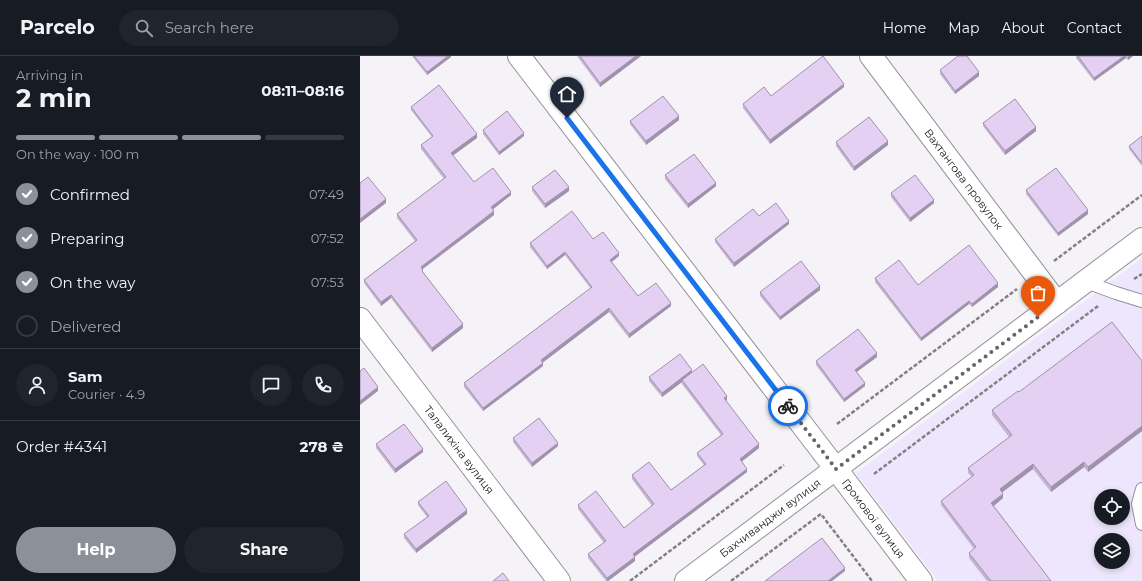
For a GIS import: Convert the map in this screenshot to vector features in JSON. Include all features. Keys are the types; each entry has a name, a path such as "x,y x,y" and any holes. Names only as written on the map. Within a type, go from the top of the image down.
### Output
{"street":[{"name":"Громової вулиця","path":"519,56 921,581"},
{"name":"Вахтангова провулок","path":"871,56 1057,303"},
{"name":"Бахчиванджи вулиця","path":"686,581 1142,239"},
{"name":"Талалихіна вулиця","path":"360,319 559,581"}],"lane":[{"path":"1086,282 1142,301"},
{"path":"1142,489 1138,504 1142,524"}],"path":[{"path":"837,424 1142,195"},
{"path":"874,474 1142,274"},
{"path":"630,581 784,465"},
{"path":"731,581 821,514 872,581"}],"shaded area":[{"path":"1142,258 1142,581 938,581 856,473"}],"building":[{"path":"414,56 448,56 427,72"},
{"path":"580,56 636,56 600,83"},
{"path":"823,56 844,84 770,140 743,104 764,87 771,96"},
{"path":"958,56 967,56 979,72 955,91 940,70"},
{"path":"1078,56 1124,56 1094,78"},
{"path":"439,85 477,134 451,153 474,182 493,168 511,192 491,207 494,211 421,267 423,270 422,271 463,324 432,348 391,295 381,302 364,280 417,240 397,214 446,177 421,145 433,136 411,107"},
{"path":"663,96 679,116 646,141 630,121"},
{"path":"1015,99 1036,127 1005,151 983,123"},
{"path":"507,111 524,133 499,152 483,130"},
{"path":"869,117 888,141 854,167 836,142"},
{"path":"1142,136 1142,163 1129,146"},
{"path":"694,154 716,183 688,204 665,175"},
{"path":"1056,168 1088,210 1058,233 1026,190"},
{"path":"555,170 569,187 545,204 532,187"},
{"path":"915,175 934,200 910,218 891,193"},
{"path":"368,177 386,199 360,219 360,183"},
{"path":"776,203 789,221 734,263 715,239 753,209 759,216"},
{"path":"572,211 593,239 603,232 619,253 610,260 638,296 656,283 671,303 629,334 609,308 541,360 543,363 483,408 464,383 592,287 565,252 547,266 530,243"},
{"path":"969,245 998,283 972,304 969,301 921,338 875,278 899,260 918,285"},
{"path":"801,261 820,286 780,317 760,292"},
{"path":"1112,322 1142,361 1142,426 1088,467 1084,462 1051,487 1033,464 1000,489 1003,494 991,503 1051,581 991,581 969,553 976,547 941,501 974,475 968,468 1012,435 992,410 1018,391 1019,392"},
{"path":"858,329 877,353 855,370 865,383 844,399 816,361"},
{"path":"680,354 692,370 662,393 649,377"},
{"path":"703,364 727,396 724,398 759,444 740,459 747,469 633,554 635,557 607,578 588,554 606,541 578,505 596,491 624,528 654,504 632,475 649,462 671,490 706,464 697,453 723,434 682,380"},
{"path":"364,368 378,387 360,401 360,371"},
{"path":"539,418 558,443 532,463 513,438"},
{"path":"404,424 423,449 395,469 376,444"},
{"path":"446,481 467,510 416,549 404,534 429,516 418,502"},
{"path":"822,538 845,568 828,581 765,581"},
{"path":"503,573 509,581 493,581"}],"way so far":[{"path":"788,406 836,469 1038,317"}],"route":[{"path":"567,118 788,406"}]}
